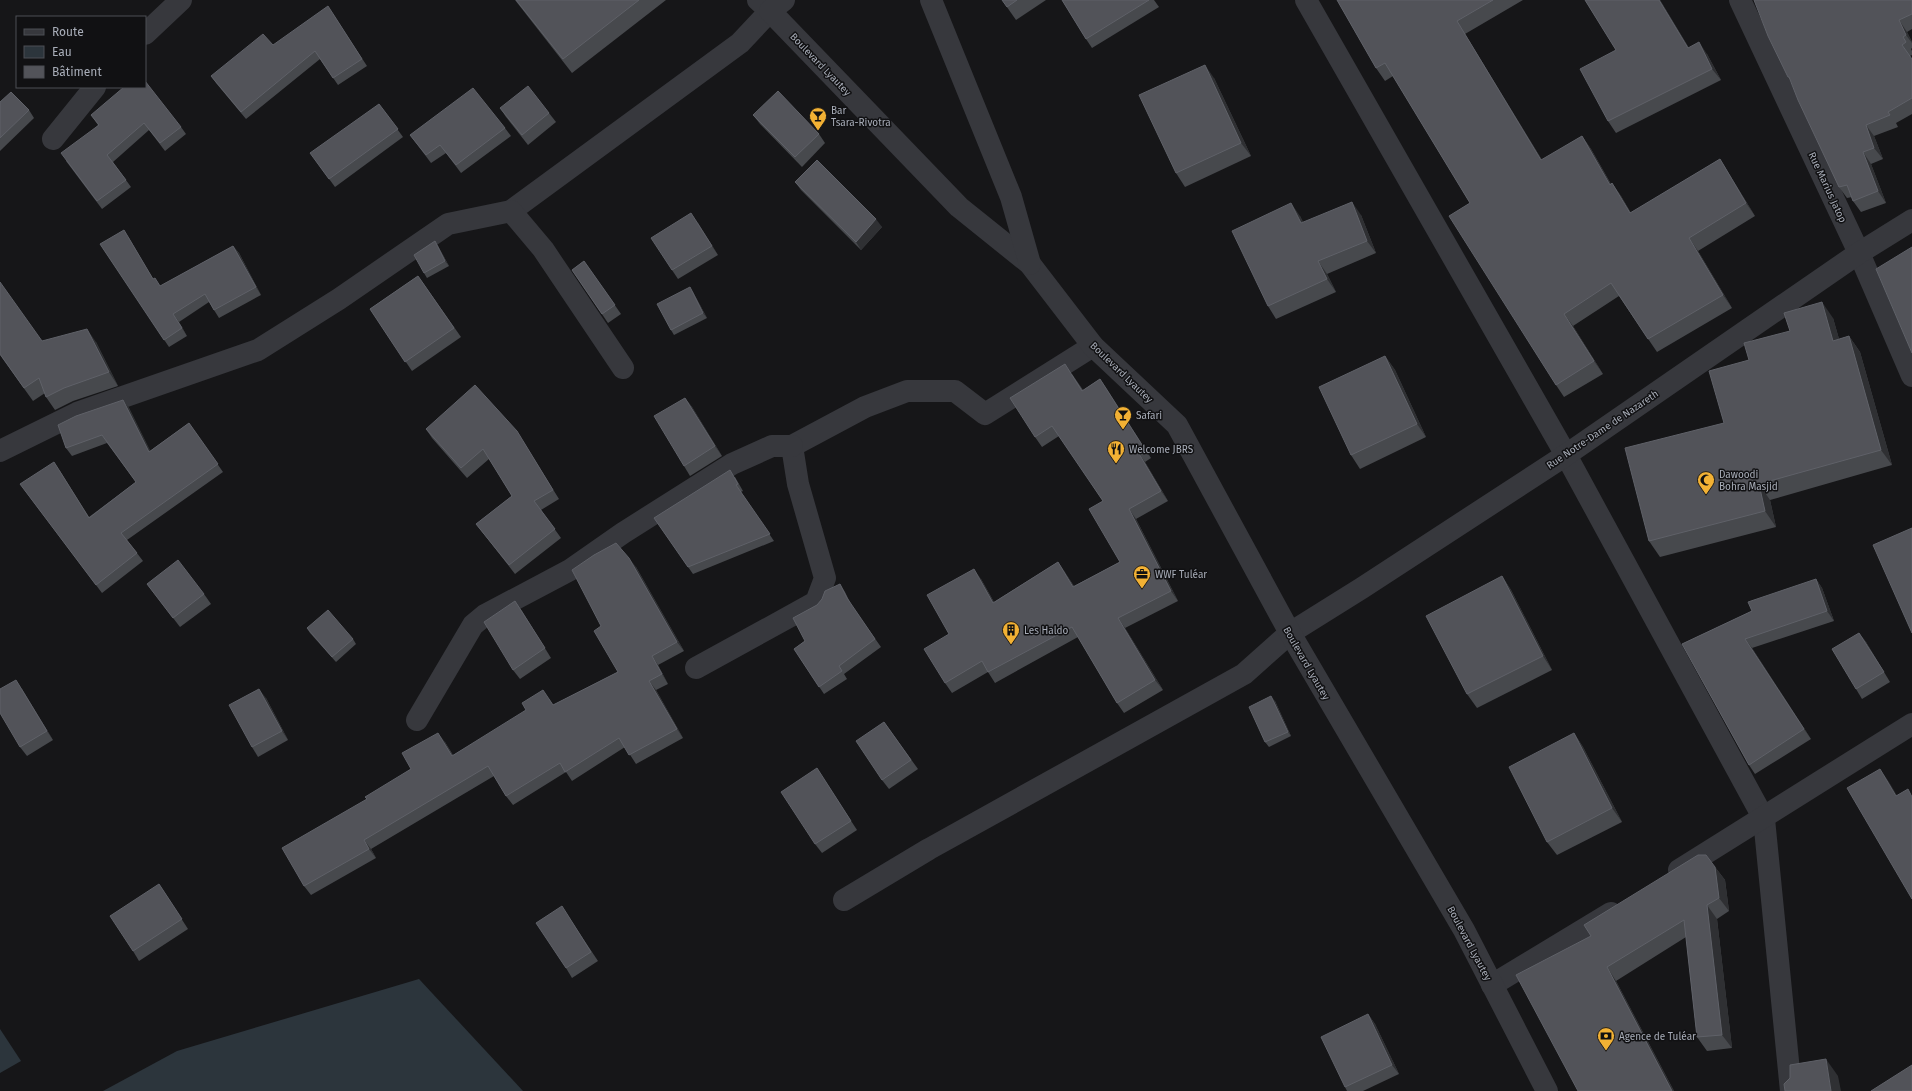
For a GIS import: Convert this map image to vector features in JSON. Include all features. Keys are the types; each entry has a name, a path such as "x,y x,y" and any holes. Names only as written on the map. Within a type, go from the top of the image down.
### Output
{"street":[{"path":"146,33 181,0"},
{"name":"Boulevard Lyautey","path":"931,0 1011,197 1030,264"},
{"path":"1306,0 1566,455 1764,818 1791,1091"},
{"name":"Rue Marius Jatop","path":"1740,0 1859,253 1912,376"},
{"path":"0,451 76,413 258,350 339,299 448,224 511,211 740,43 771,4"},
{"name":"Boulevard Lyautey","path":"771,4 959,208 1030,264 1093,346 1177,425 1290,634 1460,924 1547,1091"},
{"path":"53,139 95,88"},
{"path":"511,211 544,249 623,368"},
{"name":"Rue Notre-Dame de Nazareth","path":"844,900 929,849 1244,674 1290,634 1566,455 1859,253 1912,220"},
{"path":"417,720 473,625 485,615 570,570 623,533 732,464 772,446 792,446 865,407 907,391 955,391 985,414 1093,346"},
{"path":"696,668 816,602 825,578 798,484 792,446"},
{"path":"1662,881 1912,724"},
{"path":"1492,985 1628,902"}],"water":[{"path":"419,979 523,1091 103,1091 177,1051"},
{"path":"0,1029 21,1061 0,1073"}],"building":[{"path":"516,0 639,0 563,59"},
{"path":"1002,0 1017,0 1007,7"},
{"path":"1062,0 1149,0 1086,39"},
{"path":"1337,0 1493,0 1457,21 1541,160 1582,136 1610,185 1612,183 1630,213 1720,159 1746,203 1689,238 1723,295 1648,339 1611,283 1564,314 1594,361 1556,385 1449,216 1470,203 1385,63 1376,68"},
{"path":"1585,0 1659,0 1688,48 1699,42 1712,69 1608,121 1580,69 1616,50"},
{"path":"1754,0 1912,0 1912,14 1899,20 1906,35 1903,37 1906,42 1902,45 1912,59 1912,98 1888,112 1890,115 1866,125 1874,148 1863,152 1878,191 1853,201 1847,185 1839,187 1798,100 1789,77 1768,36"},
{"path":"328,6 362,59 333,78 315,51 241,112 211,76 263,34 273,45"},
{"path":"1205,65 1241,143 1176,173 1139,95"},
{"path":"146,82 181,127 160,143 144,123 107,155 126,180 97,201 61,153 99,125 91,115 123,88 146,88"},
{"path":"528,86 549,113 522,135 500,108"},
{"path":"473,88 505,128 456,165 440,145 426,155 410,135"},
{"path":"778,91 819,134 795,157 753,115"},
{"path":"11,92 29,110 0,138 0,102"},
{"path":"379,104 398,129 329,179 310,153"},
{"path":"817,160 876,219 856,242 795,182"},
{"path":"1352,202 1367,241 1318,261 1327,279 1268,306 1232,231 1291,203 1301,223"},
{"path":"691,213 712,246 672,270 651,238"},
{"path":"124,230 153,279 155,278 160,286 233,246 256,287 214,310 205,294 173,314 182,328 164,340 100,244"},
{"path":"435,241 445,261 424,273 414,255"},
{"path":"1912,247 1912,353 1876,269"},
{"path":"584,261 615,305 602,314 572,270"},
{"path":"418,276 454,328 405,362 370,309"},
{"path":"0,282 42,341 87,329 109,372 64,388 46,397 39,378 24,388 0,354"},
{"path":"690,287 703,313 671,330 657,304"},
{"path":"1822,302 1833,341 1849,336 1881,450 1759,484 1765,511 1649,541 1625,448 1724,423 1709,371 1749,360 1744,343 1790,331 1784,313"},
{"path":"1385,356 1417,424 1351,455 1319,387"},
{"path":"1065,364 1082,391 1100,379 1144,448 1138,452 1161,491 1129,509 1171,591 1118,618 1155,680 1117,703 1072,627 988,672 982,661 945,683 924,649 949,634 927,595 974,569 993,603 1058,562 1073,587 1120,562 1089,509 1103,501 1052,426 1035,437 1010,398"},
{"path":"475,385 517,431 553,490 534,501 555,529 509,565 476,524 512,496 483,449 461,468 426,429"},
{"path":"685,398 715,446 684,466 654,416"},
{"path":"123,400 149,452 189,423 218,464 121,533 137,553 96,585 20,484 54,462 89,518 136,482 102,435 66,448 58,425 76,416"},
{"path":"730,470 738,484 736,485 770,534 688,567 654,518"},
{"path":"1912,528 1912,633 1873,545"},
{"path":"616,543 629,558 677,642 652,656 662,674 649,681 677,729 629,755 619,738 565,772 560,763 506,796 488,766 364,840 369,849 304,886 282,848 367,799 365,797 411,769 402,753 438,733 452,756 526,710 522,703 543,690 553,705 618,672 594,631 601,626 572,570 594,555"},
{"path":"178,560 204,594 173,618 147,584"},
{"path":"1502,576 1543,656 1467,694 1426,616"},
{"path":"1816,579 1827,611 1745,639 1804,729 1749,765 1682,644 1752,611 1748,602"},
{"path":"840,584 847,598 875,639 839,666 842,671 819,687 794,649 805,641 793,618 817,605 822,599 825,591"},
{"path":"515,601 545,648 513,670 484,622"},
{"path":"328,610 353,639 332,657 307,628"},
{"path":"1859,633 1884,672 1856,689 1832,649"},
{"path":"16,680 47,731 20,747 0,713 0,689"},
{"path":"259,689 282,731 252,747 229,705"},
{"path":"1271,696 1288,732 1265,742 1249,707"},
{"path":"884,722 911,760 882,780 856,741"},
{"path":"1574,733 1612,808 1547,842 1509,767"},
{"path":"817,768 851,821 815,844 781,792"},
{"path":"1880,769 1896,796 1908,789 1912,797 1912,899 1847,788"},
{"path":"1698,855 1706,855 1715,867 1719,898 1707,905 1722,1035 1697,1037 1684,920 1607,967 1672,1091 1578,1091 1516,975 1591,936 1584,925"},
{"path":"159,884 182,919 133,951 110,916"},
{"path":"562,906 591,952 566,968 536,923"},
{"path":"1368,1014 1392,1065 1345,1087 1321,1037"},
{"path":"1826,1059 1831,1091 1785,1091 1784,1084 1790,1078 1790,1065"},
{"path":"1912,1065 1912,1091 1871,1091"}],"place":[{"name":"Bar Tsara-Rivotra","path":"818,131"},
{"name":"Safari","path":"1123,430"},
{"name":"Welcome JBRS","path":"1116,464"},
{"name":"Dawoodi Bohra Masjid","path":"1706,495"},
{"name":"WWF Tuléar","path":"1142,589"},
{"name":"Les Haldo","path":"1011,645"},
{"name":"Agence de Tuléar","path":"1606,1051"}]}
